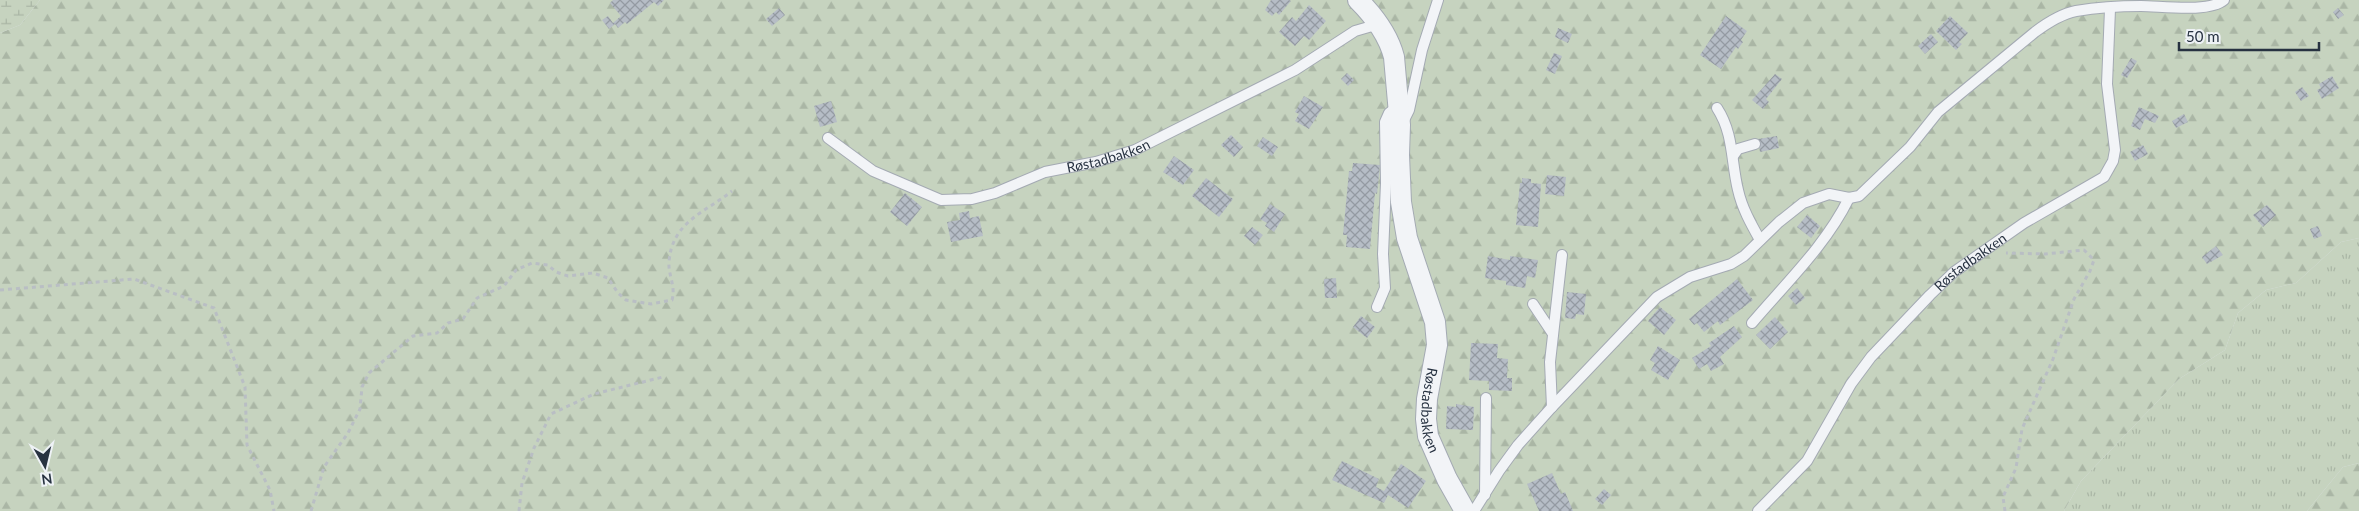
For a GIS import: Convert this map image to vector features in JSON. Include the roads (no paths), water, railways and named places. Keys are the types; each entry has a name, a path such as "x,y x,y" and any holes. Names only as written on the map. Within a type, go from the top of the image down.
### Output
{"street":[{"name":"Røstadbakken","path":"1358,0 1379,24 1391,46 1394,57 1399,116 1399,177 1407,238 1428,298 1437,345 1427,400 1426,419 1428,436 1447,479 1465,511"}],"lane":[{"name":"Røstadbakken","path":"1377,307 1385,288 1383,254 1386,182 1385,122 1390,113 1399,116 1409,110 1422,50 1438,0"},
{"path":"1474,511 1504,464 1552,407 1657,297 1690,277 1731,264 1744,256 1803,203 1829,194 1849,198 1859,196 1910,146 1938,112 2035,32 2050,22 2070,13 2142,6 2215,6 2224,0"},
{"name":"Røstadbakken","path":"1758,511 1807,461 1851,384 1870,357 1954,272 2024,223 2096,184 2104,177 2114,160 2115,150 2114,125 2107,84 2110,9"},
{"name":"Røstadbakken","path":"828,138 873,171 941,200 972,199 995,193 1045,172 1096,162 1136,150 1295,70 1355,32 1379,24"},
{"path":"1717,108 1724,119 1730,135 1738,190 1747,216 1760,240"},
{"path":"1733,156 1738,149 1755,144"},
{"path":"1752,323 1820,245 1840,216 1849,198"},
{"path":"1552,407 1550,362 1562,254"},
{"path":"1533,304 1553,334"},
{"path":"1485,496 1486,398"}]}
